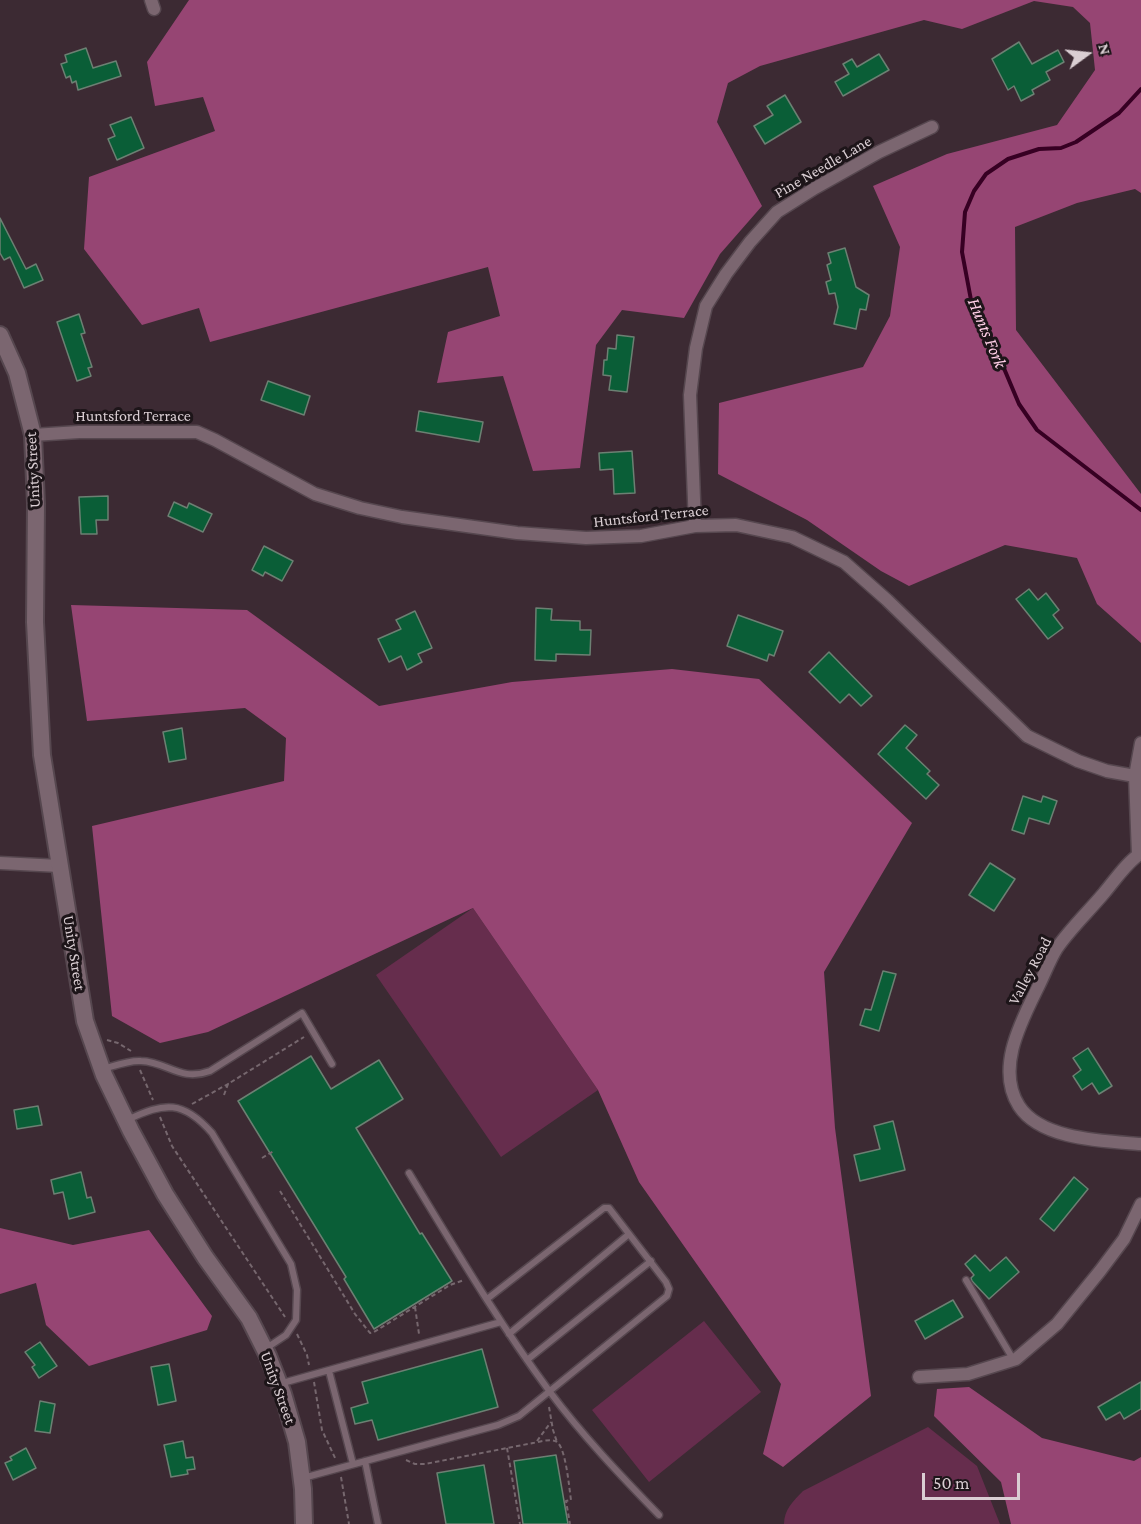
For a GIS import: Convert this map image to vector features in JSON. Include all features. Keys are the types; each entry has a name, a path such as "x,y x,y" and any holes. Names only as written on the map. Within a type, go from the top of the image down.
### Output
{"street":[{"name":"Pine Needle Lane","path":"695,526 690,395 696,348 706,306 750,242 777,212 822,183 932,127"},
{"name":"Unity Street","path":"0,335 17,373 33,435 36,504 35,622 42,755 85,1021 102,1069 126,1121 165,1194 205,1257 249,1318 265,1350 279,1384 297,1442 302,1478 304,1524"},
{"name":"Huntsford Terrace","path":"33,435 197,432 315,494 402,517 517,533 586,538 641,536 695,526 736,525 792,537 844,562 887,600 1027,736 1097,768 1136,776"},
{"name":"Valley Road","path":"1141,743 1136,776 1140,853 1057,948 1016,1035 1010,1063 1010,1086 1019,1106 1033,1121 1050,1129 1084,1139 1141,1144"},
{"path":"0,863 60,866"},
{"path":"919,1377 968,1374 1014,1360 1057,1324 1124,1239 1141,1204"}],"lane":[{"path":"102,1069 141,1060 185,1075 198,1076 210,1071 302,1013 332,1064"},
{"path":"126,1121 157,1108 182,1109 198,1117 212,1133 291,1264 297,1290 296,1320 286,1335 265,1350"},
{"path":"409,1173 501,1322 549,1391 632,1488 659,1515"},
{"path":"302,1478 498,1425 519,1416 667,1296 669,1289 651,1261 609,1208 604,1208 487,1299"},
{"path":"509,1334 629,1234"},
{"path":"527,1360 651,1261"},
{"path":"966,1280 1014,1360"},
{"path":"279,1384 501,1322"},
{"path":"329,1371 353,1464"},
{"path":"365,1461 378,1524"}],"path":[{"path":"182,1109 306,1036"},
{"path":"224,1095 227,1083"},
{"path":"157,1108 172,1146 292,1326 307,1355 317,1395 322,1430 339,1468 349,1524"},
{"path":"262,1158 274,1150"},
{"path":"280,1191 355,1314 370,1333 450,1285 473,1278"},
{"path":"415,1307 422,1345"},
{"path":"549,1391 551,1422 557,1442 563,1450 571,1500 566,1501 570,1524"},
{"path":"536,1442 551,1422"},
{"path":"399,1451 405,1460 415,1464 536,1442 550,1440 557,1442"},
{"path":"507,1448 520,1524"}],"shaded area":[{"path":"189,0 1141,0 1141,193 1135,189 1077,203 1015,227 1016,330 1141,494 1141,643 1097,604 1077,558 1005,545 909,586 881,571 807,520 718,474 719,403 863,367 890,316 900,247 873,186 947,154 1057,125 1095,70 1090,23 1073,7 1034,1 962,29 924,20 760,66 728,83 717,122 762,206 720,254 684,318 622,310 596,345 580,468 533,471 503,376 437,383 448,332 500,316 488,267 210,342 199,308 142,325 84,249 89,177 215,131 203,97 155,106 147,62"},
{"path":"71,605 247,610 379,706 512,682 672,669 759,679 912,823 824,972 835,1128 871,1396 783,1467 763,1454 781,1384 639,1182 598,1090 473,908 208,1032 160,1043 112,1016 92,826 284,781 286,738 245,708 87,721"},
{"path":"473,908 598,1090 501,1157 376,975"},
{"path":"0,1228 73,1245 149,1230 212,1316 207,1330 89,1366 46,1325 36,1283 0,1294"},
{"path":"704,1321 761,1392 649,1482 592,1410"},
{"path":"969,1387 1042,1438 1134,1461 1141,1457 1141,1524 1011,1524 1001,1482 934,1416 937,1389"},
{"path":"928,1427 977,1466 1000,1524 784,1524 787,1510 803,1491"}],"building":[{"path":"1019,42 1032,64 1058,50 1064,62 1046,72 1050,80 1032,90 1034,94 1021,101 1014,86 1008,90 992,59"},
{"path":"86,48 93,68 116,61 121,76 78,90 76,81 72,83 70,76 66,78 61,64 67,62 65,55"},
{"path":"879,54 889,70 843,96 835,82 849,74 843,64 852,59 857,67"},
{"path":"785,95 801,122 765,144 754,126 773,115 767,106"},
{"path":"131,117 144,148 117,160 108,139 115,136 110,125"},
{"path":"0,218 26,269 36,264 43,280 24,288 10,257 4,260 0,253"},
{"path":"845,248 856,287 869,295 866,310 860,309 856,329 834,324 838,307 835,293 829,294 826,282 831,280 827,265 831,263 828,253"},
{"path":"79,314 85,333 81,334 92,367 88,368 91,376 77,381 57,322"},
{"path":"617,335 634,337 627,392 609,390 611,376 603,375 608,348 616,349"},
{"path":"268,381 310,396 304,415 261,400"},
{"path":"419,411 483,422 479,442 416,431"},
{"path":"632,451 635,493 614,494 613,469 600,470 599,453"},
{"path":"108,496 108,520 96,520 97,534 81,534 79,497"},
{"path":"174,502 187,508 189,503 212,514 203,532 168,516"},
{"path":"264,546 293,561 282,581 265,572 263,576 252,570"},
{"path":"1029,589 1038,600 1046,593 1059,610 1053,615 1063,628 1048,639 1016,599"},
{"path":"536,608 552,609 551,620 580,621 580,630 591,630 590,655 556,654 556,661 535,660"},
{"path":"415,611 432,648 418,654 422,662 407,670 401,656 389,662 378,639 401,629 396,620"},
{"path":"738,615 783,631 774,656 769,654 767,661 727,646"},
{"path":"829,652 872,696 861,706 849,694 840,703 809,672"},
{"path":"905,725 917,735 906,748 930,771 927,774 939,785 926,799 878,754"},
{"path":"182,728 186,759 169,762 163,732"},
{"path":"1023,796 1041,802 1043,796 1057,801 1049,824 1029,818 1024,834 1012,830"},
{"path":"990,863 1015,879 994,911 969,895"},
{"path":"883,971 896,974 879,1031 860,1025 865,1009 871,1010"},
{"path":"1088,1048 1112,1086 1099,1094 1092,1083 1082,1090 1073,1076 1081,1070 1073,1058"},
{"path":"311,1056 331,1089 379,1060 403,1099 356,1128 420,1234 422,1233 452,1281 374,1329 344,1279 346,1277 238,1101"},
{"path":"38,1106 42,1125 17,1129 14,1110"},
{"path":"893,1121 905,1170 860,1181 854,1155 880,1149 874,1126"},
{"path":"81,1172 87,1198 91,1197 95,1212 69,1219 63,1192 54,1194 51,1180"},
{"path":"1074,1177 1088,1189 1054,1231 1040,1219"},
{"path":"975,1255 990,1271 1006,1257 1019,1272 989,1299 972,1281 971,1278 974,1275 965,1264"},
{"path":"953,1300 963,1317 925,1339 915,1321"},
{"path":"40,1342 57,1366 39,1378 32,1367 35,1365 25,1352"},
{"path":"482,1349 498,1407 378,1440 372,1420 355,1424 351,1408 368,1403 362,1382"},
{"path":"169,1364 176,1401 158,1405 151,1367"},
{"path":"1141,1382 1141,1409 1124,1419 1120,1412 1106,1420 1098,1407"},
{"path":"40,1401 55,1404 50,1433 35,1431"},
{"path":"183,1441 186,1458 193,1457 195,1469 187,1470 188,1474 171,1477 164,1445"},
{"path":"26,1448 36,1468 13,1480 5,1463 12,1460 10,1457"},
{"path":"556,1455 568,1524 523,1524 514,1461"},
{"path":"484,1465 494,1524 446,1524 437,1473"}],"waterway":[{"name":"Hunts Fork","path":"1141,89 1119,113 1076,142 1061,148 1039,149 1008,159 986,174 974,191 965,212 962,252 971,300 984,321 1019,404 1037,430 1141,510"}]}
